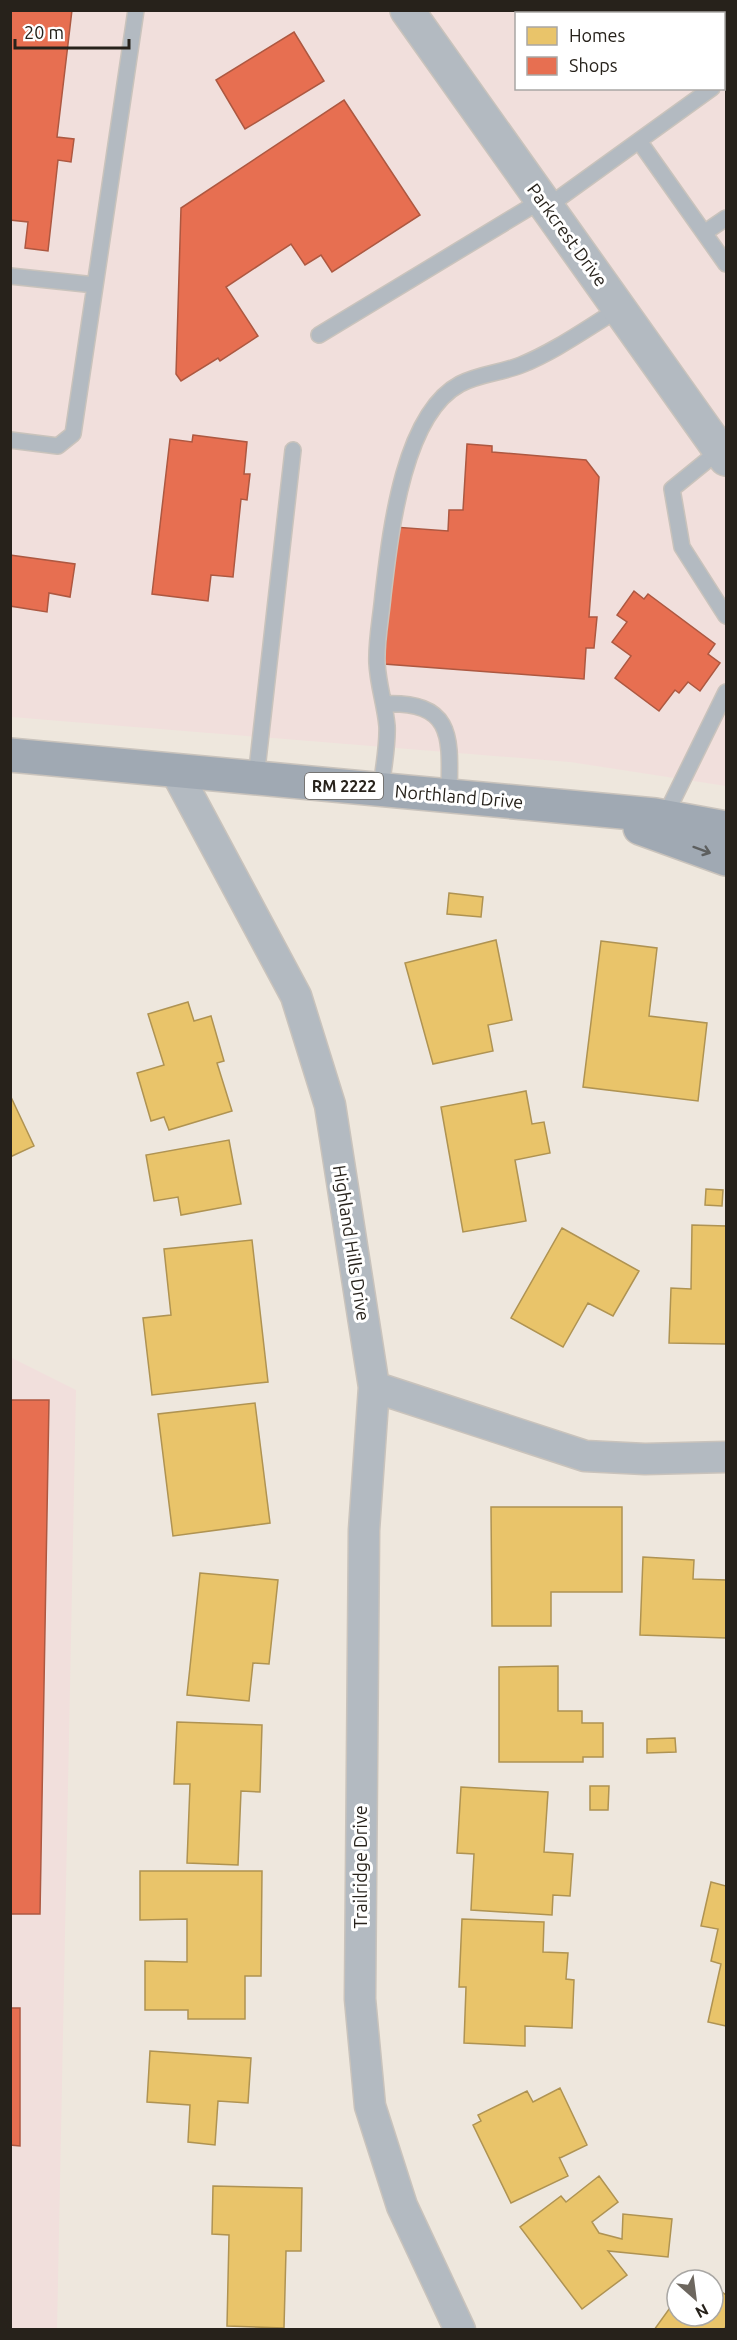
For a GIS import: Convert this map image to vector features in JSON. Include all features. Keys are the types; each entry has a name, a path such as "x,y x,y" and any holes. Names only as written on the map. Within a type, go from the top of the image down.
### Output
{"main road":[{"name":"Northland Drive","path":"10,755 588,809 661,825 726,828"},
{"name":"RM 2222","path":"661,825 726,859"}],"street":[{"name":"Parkcrest Drive","path":"407,10 723,454"},
{"name":"Highland Hills Drive","path":"175,770 296,996 330,1105 374,1387"},
{"path":"374,1387 585,1456 645,1459 726,1457"},
{"name":"Trailridge Drive","path":"374,1387 364,1530 360,1987 370,2106 402,2206 458,2329"}],"lane":[{"path":"10,440 58,446 73,434 136,10"},
{"path":"319,335 544,204 639,141 709,90"},
{"path":"639,141 726,264"},
{"path":"704,233 726,218"},
{"path":"10,276 95,285"},
{"path":"381,789 387,728 377,661 391,522 420,429 437,403 460,384 520,366 548,352 619,309"},
{"path":"255,777 293,450"},
{"path":"723,454 672,489 682,547 726,616"},
{"path":"661,825 726,692"},
{"path":"384,704 403,703 421,707 434,714 446,729 450,746 449,795"}],"shaded area":[{"path":"10,11 726,11 726,786 570,762 11,717"},
{"path":"10,1357 76,1390 57,2330 10,2329"}],"building: Homes":[{"path":"449,893 483,897 481,917 447,914"},
{"path":"496,940 512,1020 488,1025 493,1051 433,1064 405,963"},
{"path":"601,941 657,948 649,1016 707,1023 698,1101 583,1087"},
{"path":"188,1002 194,1021 211,1016 224,1061 217,1063 232,1111 169,1130 164,1117 151,1121 137,1073 164,1065 148,1014"},
{"path":"526,1091 532,1124 544,1122 550,1153 515,1160 526,1221 463,1232 441,1107"},
{"path":"10,1095 34,1146 10,1157"},
{"path":"229,1140 241,1204 181,1215 178,1197 154,1201 146,1155"},
{"path":"706,1189 723,1190 722,1206 705,1205"},
{"path":"692,1225 726,1226 726,1344 669,1343 671,1288 691,1289"},
{"path":"562,1228 639,1271 613,1316 588,1303 563,1347 511,1318"},
{"path":"252,1240 268,1382 152,1395 143,1318 171,1315 164,1249"},
{"path":"255,1403 270,1523 173,1536 158,1414"},
{"path":"491,1507 622,1507 622,1592 551,1592 551,1626 492,1626"},
{"path":"643,1557 694,1560 693,1579 726,1580 726,1638 640,1635"},
{"path":"200,1573 278,1580 269,1664 253,1663 249,1701 187,1695"},
{"path":"558,1666 558,1711 582,1711 582,1723 603,1723 603,1757 583,1757 583,1762 499,1762 499,1667"},
{"path":"177,1722 262,1725 260,1792 241,1791 238,1865 187,1863 190,1784 174,1784"},
{"path":"675,1738 676,1752 647,1753 647,1739"},
{"path":"590,1786 609,1786 608,1810 590,1810"},
{"path":"461,1787 548,1792 544,1852 573,1854 570,1896 553,1895 552,1915 471,1910 474,1854 457,1853"},
{"path":"140,1871 262,1871 261,1976 245,1976 245,2019 188,2019 188,2010 145,2010 145,1961 187,1962 187,1919 140,1920"},
{"path":"711,1882 726,1886 726,2026 708,2022 721,1964 711,1961 718,1929 701,1926"},
{"path":"462,1919 544,1922 543,1952 568,1953 566,1979 574,1980 572,2028 525,2026 525,2046 464,2043 466,1987 459,1987"},
{"path":"150,2051 251,2058 248,2103 218,2101 215,2145 188,2142 190,2105 147,2102"},
{"path":"560,2088 587,2145 559,2157 568,2176 511,2203 473,2125 481,2121 478,2115 527,2091 533,2102"},
{"path":"599,2176 618,2202 592,2222 599,2233 622,2239 623,2214 672,2219 668,2257 608,2251 627,2275 582,2309 520,2227 561,2196 566,2202"},
{"path":"213,2186 302,2188 301,2251 286,2251 284,2328 227,2326 229,2235 212,2234"},
{"path":"725,2294 726,2295 725,2328"},
{"path":"665,2315 665,2328 725,2328 724,2330 654,2330"}],"building: Shops":[{"path":"10,10 72,10 57,137 74,139 71,162 58,160 48,251 25,248 28,222 10,220"},
{"path":"606,10 708,10 706,12 607,12"},
{"path":"294,32 324,81 245,129 216,80"},
{"path":"344,100 420,215 332,272 321,255 305,265 291,244 226,287 258,336 220,361 218,358 181,381 176,374 181,208"},
{"path":"193,435 247,442 244,474 250,474 247,500 241,499 233,577 211,575 208,601 152,594 170,439 192,442"},
{"path":"467,444 492,446 492,452 586,460 599,477 589,617 597,617 594,648 586,648 584,679 384,664 394,527 448,531 449,510 463,510"},
{"path":"10,555 75,564 70,597 49,593 47,612 10,606"},
{"path":"634,591 644,599 648,594 715,644 708,654 720,663 700,691 688,682 679,693 675,690 659,711 615,678 631,656 612,642 627,622 617,615"},
{"path":"10,1400 49,1400 40,1914 10,1914"},
{"path":"10,2008 20,2008 20,2146 10,2145"}]}
